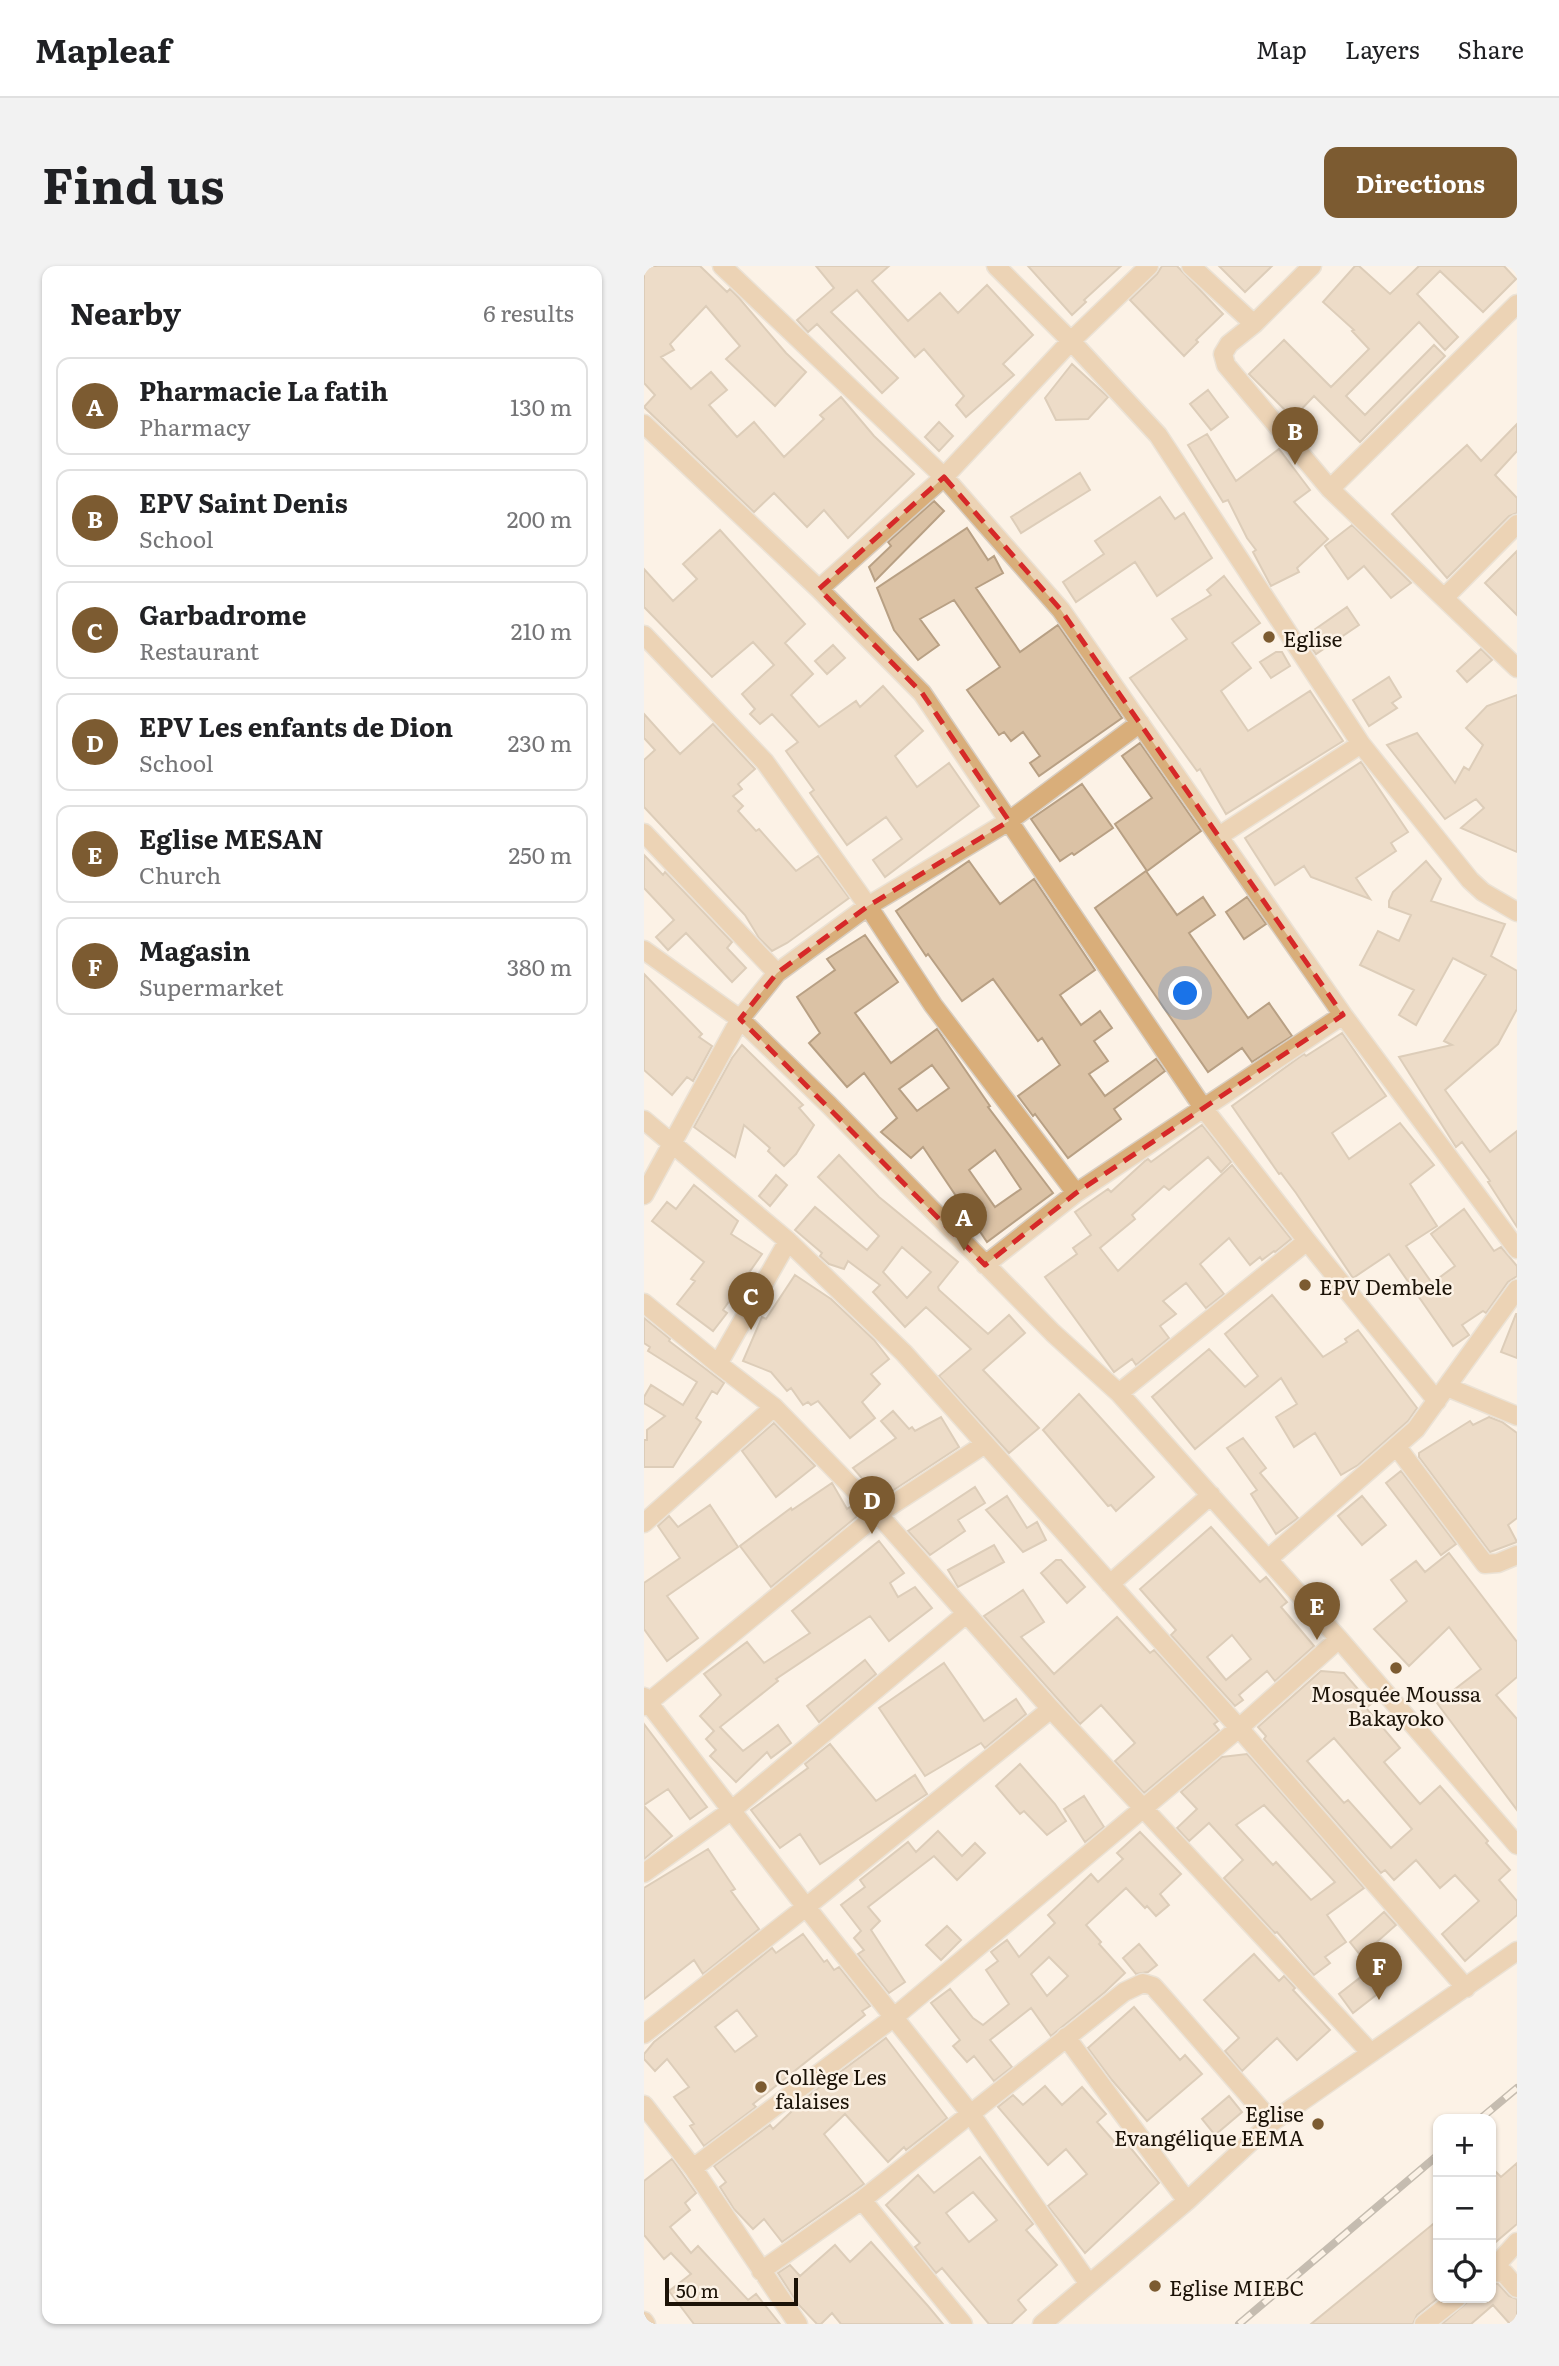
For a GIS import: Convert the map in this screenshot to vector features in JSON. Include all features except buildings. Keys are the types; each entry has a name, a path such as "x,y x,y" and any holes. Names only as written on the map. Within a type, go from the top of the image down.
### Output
{"street":[{"path":"722,266 944,477 1061,611 1343,1015 1517,1249"},
{"path":"996,266 1071,341 1158,435 1361,744 1470,880 1483,892 1517,912"},
{"path":"819,589 944,477 1071,341 1149,266"},
{"path":"1191,266 1254,324"},
{"path":"1312,266 1254,324 1229,344 1223,354 1226,365 1330,489 1517,668"},
{"path":"1330,489 1517,304"},
{"path":"644,424 819,589 922,693 1204,1109 1307,1241 1442,1394 1517,1416"},
{"path":"1445,597 1517,524"},
{"path":"644,635 765,762 868,906 933,1005 1076,1193"},
{"path":"644,1195 740,1019 777,973 868,906 1009,821 1140,723"},
{"path":"1219,836 1361,744"},
{"path":"644,833 777,973"},
{"path":"644,950 740,1019 830,1105 1053,1333 1119,1393 1339,1639 1517,1845"},
{"path":"985,1265 1076,1193 1343,1015"},
{"path":"644,1121 788,1241 904,1353 1239,1728 1466,1988"},
{"path":"718,1364 788,1241"},
{"path":"1119,1393 1307,1241"},
{"path":"1268,1559 1397,1447 1442,1394 1517,1289"},
{"path":"644,1303 774,1407 878,1514 1051,1709 1371,2053"},
{"path":"644,1523 774,1407"},
{"path":"985,1444 878,1514 645,1702 970,2113 1089,2284"},
{"path":"1397,1447 1485,1564 1498,1563 1517,1555"},
{"path":"1110,1584 1210,1495"},
{"path":"644,1873 732,1810 966,1614"},
{"path":"693,2168 893,2018 1239,1728 1339,1639"},
{"path":"644,2034 1051,1709"},
{"path":"1042,2324 1187,2201 1272,2122 1517,1951"},
{"path":"761,2272 862,2200 1135,1985 1143,1983 1153,1986 1272,2122"},
{"path":"1066,2037 1187,2201"},
{"path":"646,2110 693,2168 798,2324"},
{"path":"862,2200 963,2324"},
{"path":"1496,2266 1517,2242"},
{"path":"1496,2272 1504,2273 1517,2288"},
{"path":"1424,2324 1451,2303"}],"highlighted area":[{"path":"944,477 1061,610 1343,1015 1076,1193 985,1265 740,1019 777,973 868,906 1009,821 922,693 819,589"}],"railway":[{"path":"1486,2114 1517,2088"},
{"path":"1239,2324 1433,2159"}],"place":[{"name":"EPV Saint Denis","path":"1295,465"},
{"name":"Eglise","path":"1269,637"},
{"name":"Pharmacie La fatih","path":"964,1251"},
{"name":"EPV Dembele","path":"1305,1285"},
{"name":"Garbadrome","path":"751,1330"},
{"name":"EPV Les enfants de Dion","path":"872,1534"},
{"name":"Eglise MESAN","path":"1317,1640"},
{"name":"Mosquée Moussa Bakayoko","path":"1396,1668"},
{"name":"Magasin","path":"1379,2000"},
{"name":"Collège Les falaises","path":"761,2087"},
{"name":"Eglise Evangélique EEMA","path":"1318,2124"},
{"name":"Eglise MIEBC","path":"1155,2286"}]}
